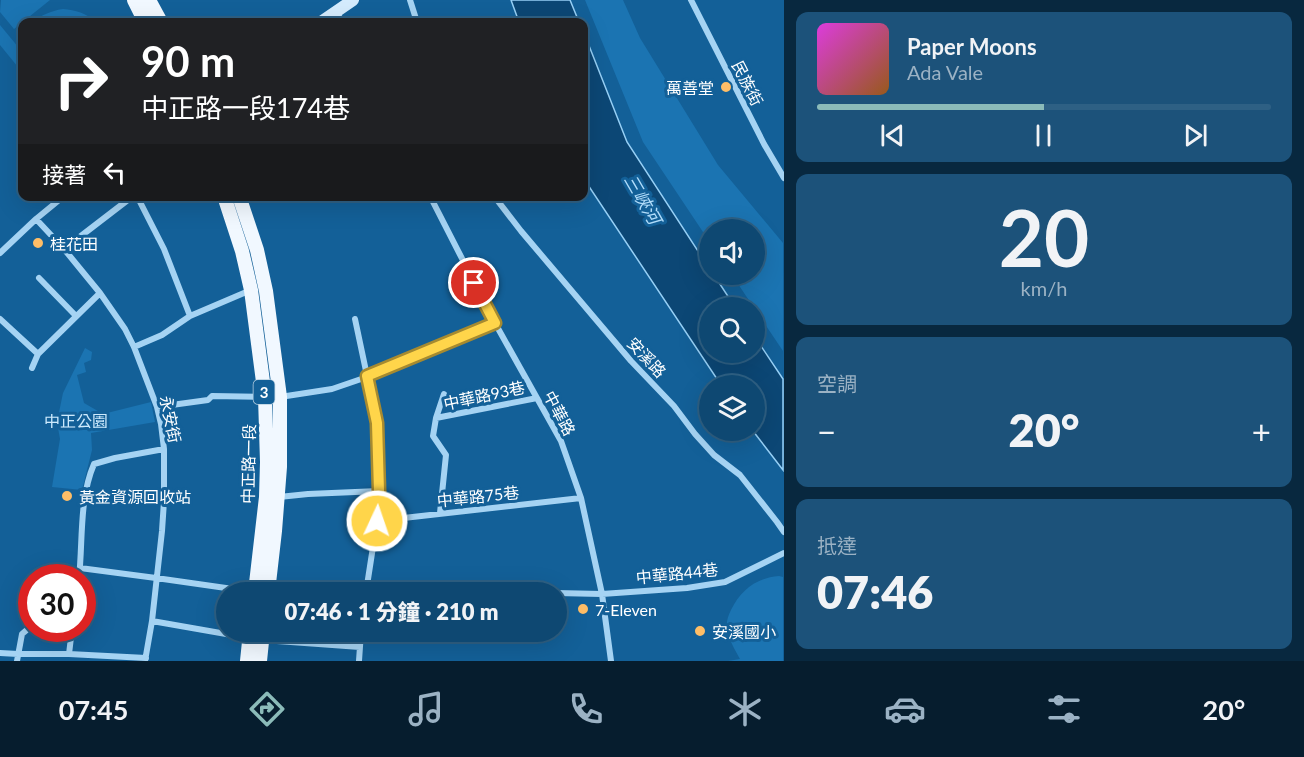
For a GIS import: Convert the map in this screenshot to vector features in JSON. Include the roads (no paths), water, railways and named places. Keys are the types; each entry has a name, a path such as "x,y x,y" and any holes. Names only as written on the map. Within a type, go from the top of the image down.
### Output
{"main road":[{"path":"134,0 143,18"},
{"path":"149,0 159,18"},
{"name":"中正路一段","path":"226,201 242,250 251,290 265,397 266,497 256,582"},
{"name":"中正路一段","path":"241,201 266,291 280,397 280,467 269,582"},
{"path":"247,661 254,642"},
{"path":"257,642 260,661"}],"street":[{"path":"340,17 353,0"},
{"path":"410,0 416,18"},
{"name":"民族街","path":"691,0 783,178"},
{"path":"0,253 58,201"},
{"path":"64,249 128,201"},
{"path":"138,201 164,249 190,316"},
{"name":"中華路","path":"433,201 495,323 561,441 581,498 602,594 611,661"},
{"name":"安溪路","path":"498,201 631,361 674,406 695,434 714,455 740,476 783,532"},
{"name":"永安街","path":"36,219 100,293 125,329 157,407 164,449 164,511 146,659"},
{"path":"39,278 76,316"},
{"path":"134,347 162,335 190,316 251,290"},
{"path":"32,368 38,354 100,293"},
{"path":"0,319 38,354"},
{"path":"355,319 377,423 379,491 368,582"},
{"path":"280,397 332,389 495,323"},
{"path":"440,513 446,454 433,436 444,394"},
{"path":"157,407 208,399 212,396 265,397"},
{"name":"中華路93巷","path":"436,418 537,398"},
{"path":"80,564 85,498 88,478 94,464 164,449"},
{"path":"278,497 379,491"},
{"name":"中華路75巷","path":"377,521 581,498"},
{"name":"中華路44巷","path":"567,593 602,594 687,588 725,582 783,553"},
{"path":"96,570 216,586"},
{"path":"152,621 216,630"},
{"path":"18,658 21,642"},
{"path":"69,654 70,642"},
{"path":"322,642 360,646"},
{"path":"358,661 360,642"},
{"path":"0,653 18,658 69,654 146,659"}],"water":[{"path":"511,0 570,0 577,18 518,18"},
{"name":"三峽河","path":"588,43 627,142 699,253 699,285 721,285 728,297 699,297 699,352 588,185"},
{"path":"765,352 783,379 783,470 761,441 765,441 765,375 714,375 706,363 765,363"}],"place":[{"name":"萬善堂","path":"726,87"},
{"name":"桂花田","path":"38,243"},
{"name":"黃金資源回收站","path":"67,496"},
{"name":"7-Eleven","path":"583,609"},
{"name":"安溪國小","path":"700,631"}],"park label":[{"name":"中正公園","path":"76,420"}]}
